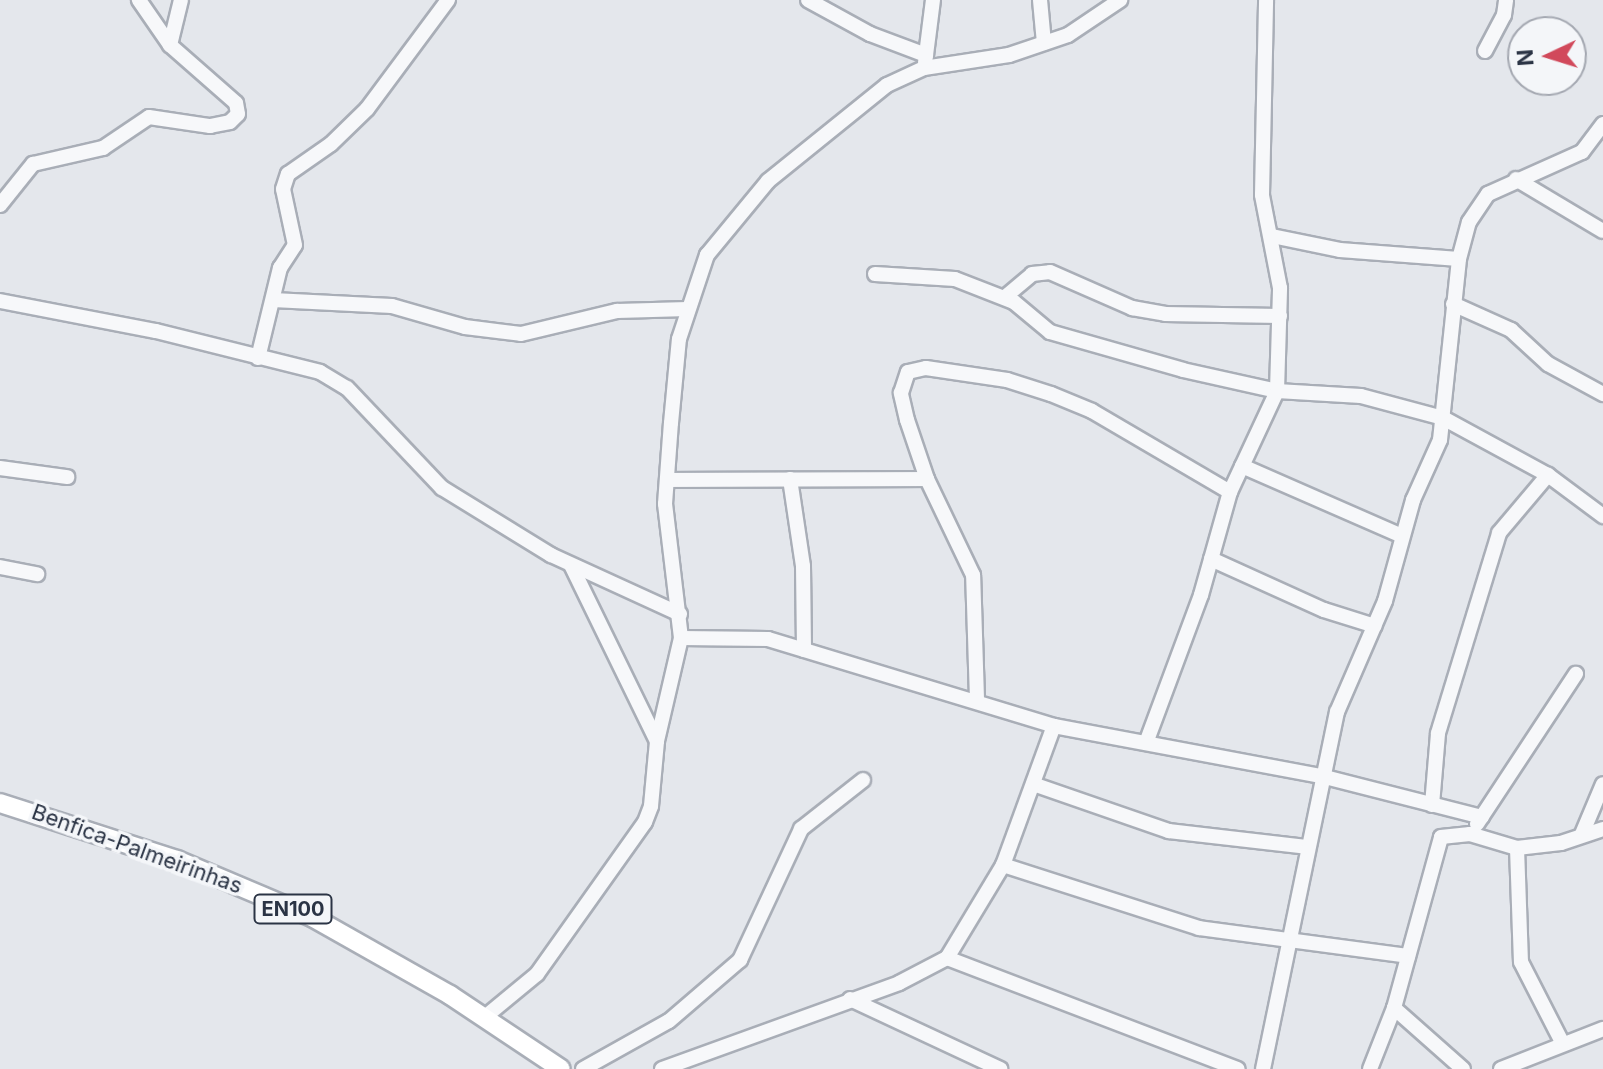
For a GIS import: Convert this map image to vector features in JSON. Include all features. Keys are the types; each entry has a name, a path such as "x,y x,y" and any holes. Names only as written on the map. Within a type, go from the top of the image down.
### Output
{"main road":[{"name":"Benfica-Palmeirinhas","path":"0,803 131,843 268,898 360,943 485,1017 561,1069"}],"street":[{"path":"0,205 33,164 103,148 149,117 195,125 230,122 238,114 236,103 170,45 139,0"},
{"path":"170,45 181,0"},
{"path":"258,358 280,268 295,245 283,189 288,174 331,144 367,109 448,0"},
{"path":"808,0 925,61 957,67 1068,35 1120,0"},
{"path":"925,61 933,0"},
{"path":"1040,0 1044,43"},
{"path":"1146,743 1211,559 1230,492 1277,391 1280,316 1272,236 1262,195 1266,0"},
{"path":"1485,51 1504,15 1506,0"},
{"path":"485,1017 537,974 645,822 657,741 681,638 667,530 667,480 679,339 707,255 768,181 887,85 925,61"},
{"path":"1263,1069 1321,776 1337,712 1375,626 1402,536 1440,440 1459,259 1478,206 1516,179 1582,152 1603,124"},
{"path":"1516,179 1603,231"},
{"path":"1272,236 1340,250 1459,259"},
{"path":"1005,297 1032,274 1050,272 1143,310 1280,316"},
{"path":"875,274 955,279 1005,297 1050,332 1277,391 1361,396 1443,418 1548,475 1603,516"},
{"path":"273,300 392,306 465,327 521,334 617,311 688,309"},
{"path":"0,301 156,331 320,372 347,388 442,488 570,564 680,614"},
{"path":"1453,304 1511,330 1548,364 1603,394"},
{"path":"977,699 973,575 927,479 901,393 908,372 926,368 1007,380 1051,394 1092,411 1230,492"},
{"path":"1242,466 1402,536"},
{"path":"0,468 67,477"},
{"path":"1432,805 1438,733 1499,533 1548,475"},
{"path":"790,479 803,566 804,650"},
{"path":"667,480 927,479"},
{"path":"1211,559 1324,610 1375,626"},
{"path":"570,564 657,741"},
{"path":"0,567 37,574"},
{"path":"681,638 741,636 804,650 977,699 1054,726 1321,776 1482,817"},
{"path":"1470,834 1576,674"},
{"path":"662,1069 899,983 947,958 1003,865 1054,726"},
{"path":"583,1069 679,1014 740,960 801,829 863,780"},
{"path":"1033,784 1169,831 1308,847"},
{"path":"1582,834 1603,784"},
{"path":"1370,1069 1394,1008 1441,837 1470,834 1517,848 1561,843 1603,829"},
{"path":"1517,848 1521,962 1563,1044"},
{"path":"1003,865 1199,928 1408,956"},
{"path":"947,958 1238,1069"},
{"path":"850,999 1000,1069"},
{"path":"1394,1008 1463,1069"},
{"path":"1501,1069 1603,1029"}]}
